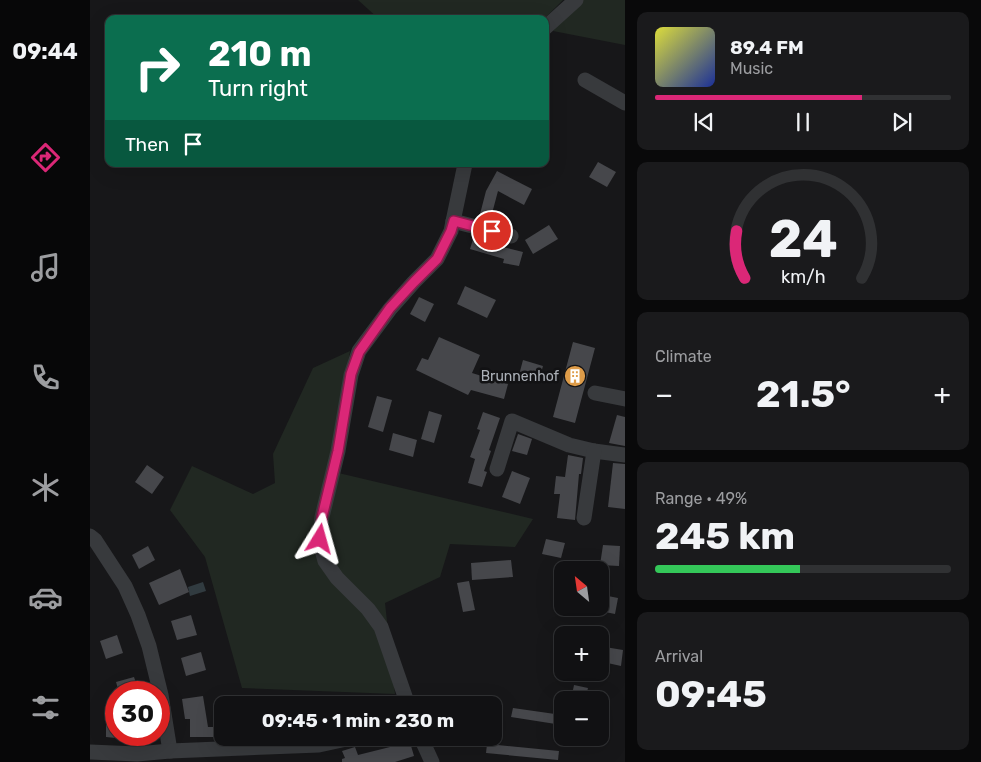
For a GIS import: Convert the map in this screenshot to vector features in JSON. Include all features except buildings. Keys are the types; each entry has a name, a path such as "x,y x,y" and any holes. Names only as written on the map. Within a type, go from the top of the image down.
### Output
{"street":[{"path":"549,24 576,0"},
{"path":"585,80 625,103"},
{"path":"405,696 381,627 368,609 337,578 325,561 320,539 322,517 338,451 351,374 359,352 390,308 437,259 454,221 464,167"},
{"path":"454,221 511,236"},
{"path":"595,393 625,399"},
{"path":"497,468 512,421 569,445 594,451 625,455"},
{"path":"584,518 594,451"},
{"path":"90,536 125,586 138,615 149,646 162,695 170,751"},
{"path":"90,752 137,754 170,751 319,746"},
{"path":"425,746 432,762"}],"shaded area":[{"path":"358,0 563,0 548,15 375,15"},
{"path":"576,0 625,0 625,45 553,31"},
{"path":"350,351 330,471 533,519 515,547 450,544 440,577 385,603 395,694 242,688 205,557 170,510 192,466 253,494 275,483 273,454 313,368"},
{"path":"203,582 206,591 190,596 188,587"}],"place":[{"name":"Brunnenhof","path":"575,376"}],"route":[{"path":"320,539 322,517 338,451 351,374 359,352 390,308 437,259 454,221 492,231"}]}
